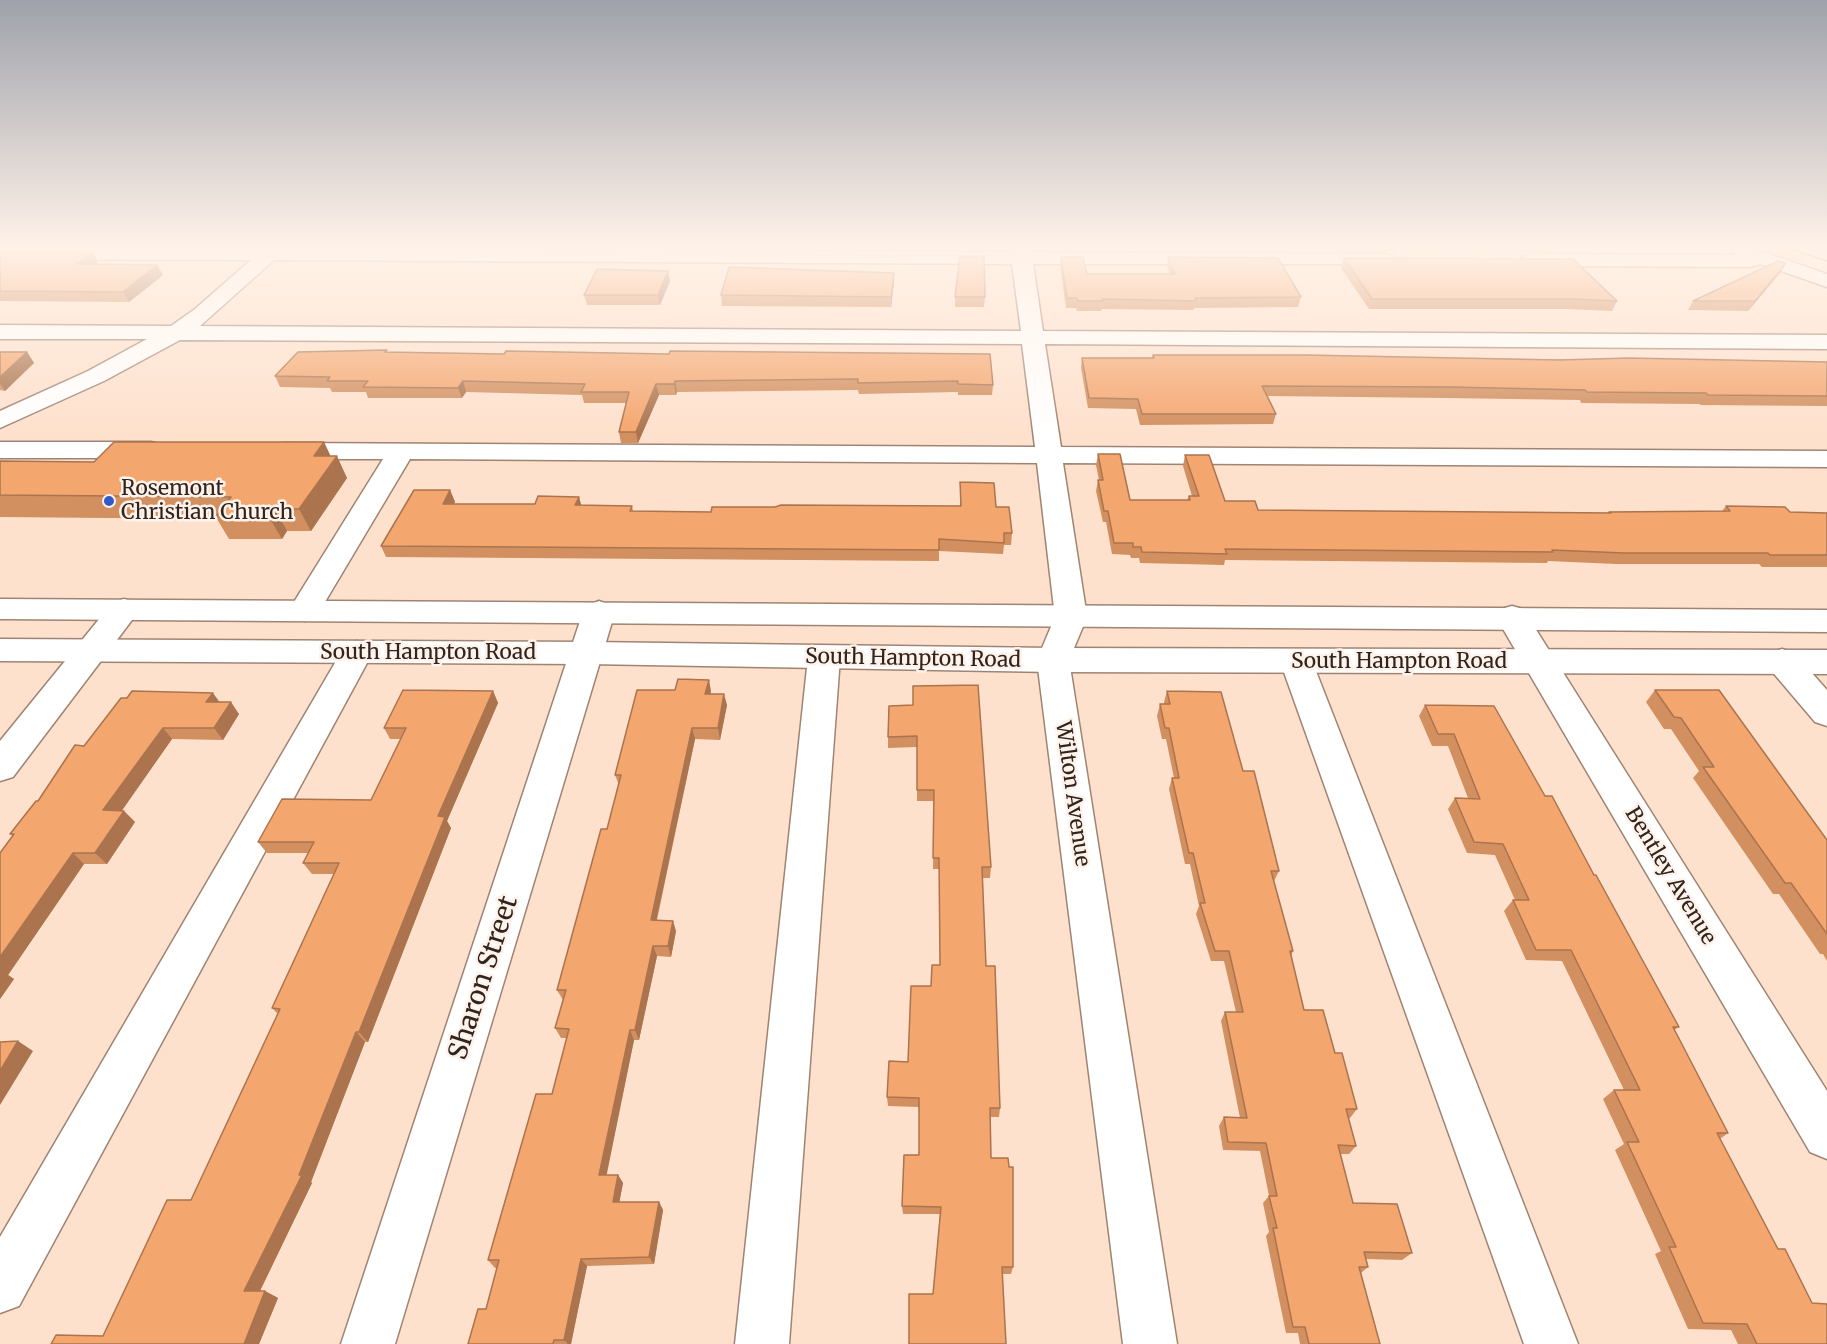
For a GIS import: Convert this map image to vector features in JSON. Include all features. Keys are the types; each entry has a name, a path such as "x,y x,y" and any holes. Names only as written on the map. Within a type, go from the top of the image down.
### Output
{"street":[{"path":"0,420 96,375 176,333 209,309"},
{"path":"1029,309 1071,617 1053,660"},
{"path":"0,332 1827,342"},
{"path":"0,450 178,450"},
{"path":"260,451 1827,459"},
{"path":"305,610 400,452"},
{"name":"South Hampton Road","path":"0,609 1071,617 1512,617 1827,621"},
{"path":"0,767 124,609"},
{"name":"Sharon Street","path":"368,1344 588,653 599,612"},
{"name":"Bentley Avenue","path":"1512,617 1827,1135"},
{"name":"South Hampton Road","path":"0,650 588,653 1053,660 1827,662"},
{"path":"0,1287 357,652"},
{"path":"762,1344 824,658"},
{"name":"Wilton Avenue","path":"1053,660 1150,1344"},
{"path":"1296,661 1551,1344"},
{"path":"1782,662 1827,713"}],"building":[{"path":"387,350 385,352 504,354 506,351 669,354 670,351 990,354 993,385 958,384 958,381 858,383 858,379 675,381 674,384 656,384 636,432 619,432 629,392 581,392 585,384 463,381 458,388 363,387 368,381 327,381 330,377 275,376 298,352"},
{"path":"0,352 27,352 0,377"},
{"path":"1153,355 1306,355 1559,360 1629,358 1827,362 1827,396 1708,395 1706,393 1450,387 1262,386 1276,414 1142,414 1138,399 1089,398 1082,358 1154,358"},
{"path":"114,442 324,442 314,456 337,456 299,509 275,509 269,517 216,517 231,497 0,495 0,461 94,462"},
{"path":"1098,454 1120,454 1130,500 1190,500 1189,496 1199,496 1185,455 1209,455 1225,501 1255,501 1258,510 1611,513 1609,512 1730,511 1726,506 1785,507 1790,512 1827,513 1827,555 1552,550 1553,552 1225,549 1227,554 1142,552 1141,547 1133,547 1133,543 1114,543 1108,511 1104,511 1098,480 1103,480"},
{"path":"960,482 994,483 996,507 1009,507 1012,533 1004,533 1004,543 939,539 939,550 381,546 414,490 450,490 443,504 535,504 538,496 579,497 575,505 632,506 630,511 711,512 712,507 775,507 781,505 961,506"},
{"path":"678,679 709,680 705,694 724,694 718,728 692,728 651,920 673,921 668,946 653,946 635,1030 630,1030 599,1175 618,1175 613,1202 659,1202 649,1257 581,1259 564,1340 554,1340 553,1344 468,1344 478,1309 486,1309 499,1260 488,1260 536,1094 552,1094 569,1029 555,1028 566,990 557,990 601,829 607,829 621,775 615,775 637,690 675,690"},
{"path":"978,685 991,867 982,867 986,966 995,966 1000,1108 990,1108 991,1158 1008,1158 1009,1167 1013,1167 1013,1267 1002,1267 1006,1344 909,1344 909,1294 933,1294 941,1207 902,1206 904,1155 919,1155 919,1098 887,1097 889,1061 908,1062 911,986 931,986 932,965 940,965 939,858 933,858 934,790 917,790 917,736 888,737 889,706 913,705 913,686"},
{"path":"403,690 493,691 438,816 445,817 299,1175 302,1175 244,1291 265,1291 244,1344 51,1344 56,1335 103,1336 167,1200 191,1200 280,1009 272,1008 339,863 303,863 314,842 258,842 282,799 371,800 406,728 384,728"},
{"path":"1655,690 1719,690 1827,840 1827,934 1791,883 1785,883 1703,767 1714,767 1681,718 1674,717"},
{"path":"132,691 213,693 206,702 231,702 214,728 163,728 103,810 124,811 95,853 73,853 0,957 0,853 14,834 10,834 38,801 75,745 84,746 121,698 127,698"},
{"path":"1167,691 1221,692 1243,771 1254,771 1279,871 1271,871 1293,951 1290,951 1304,1010 1323,1010 1335,1053 1342,1053 1357,1109 1346,1109 1356,1146 1338,1145 1353,1203 1397,1204 1412,1253 1364,1252 1368,1267 1359,1267 1380,1344 1309,1344 1305,1327 1293,1327 1273,1228 1277,1228 1269,1196 1277,1196 1266,1143 1228,1142 1224,1117 1247,1118 1225,1012 1243,1012 1229,951 1215,951 1200,903 1205,903 1193,853 1189,853 1172,778 1179,778 1169,728 1165,728 1160,704 1170,704"},
{"path":"1425,705 1494,706 1545,796 1552,796 1679,1027 1673,1027 1728,1133 1717,1133 1778,1249 1785,1249 1812,1303 1827,1304 1827,1344 1757,1344 1747,1324 1703,1323 1669,1247 1676,1247 1627,1142 1639,1142 1614,1090 1640,1090 1571,950 1536,950 1513,900 1529,900 1503,844 1474,842 1455,798 1480,799 1454,734 1438,734"},
{"path":"18,1041 0,1071 0,1042"}],"place":[{"name":"Rosemont Christian Church","path":"109,501"}]}
